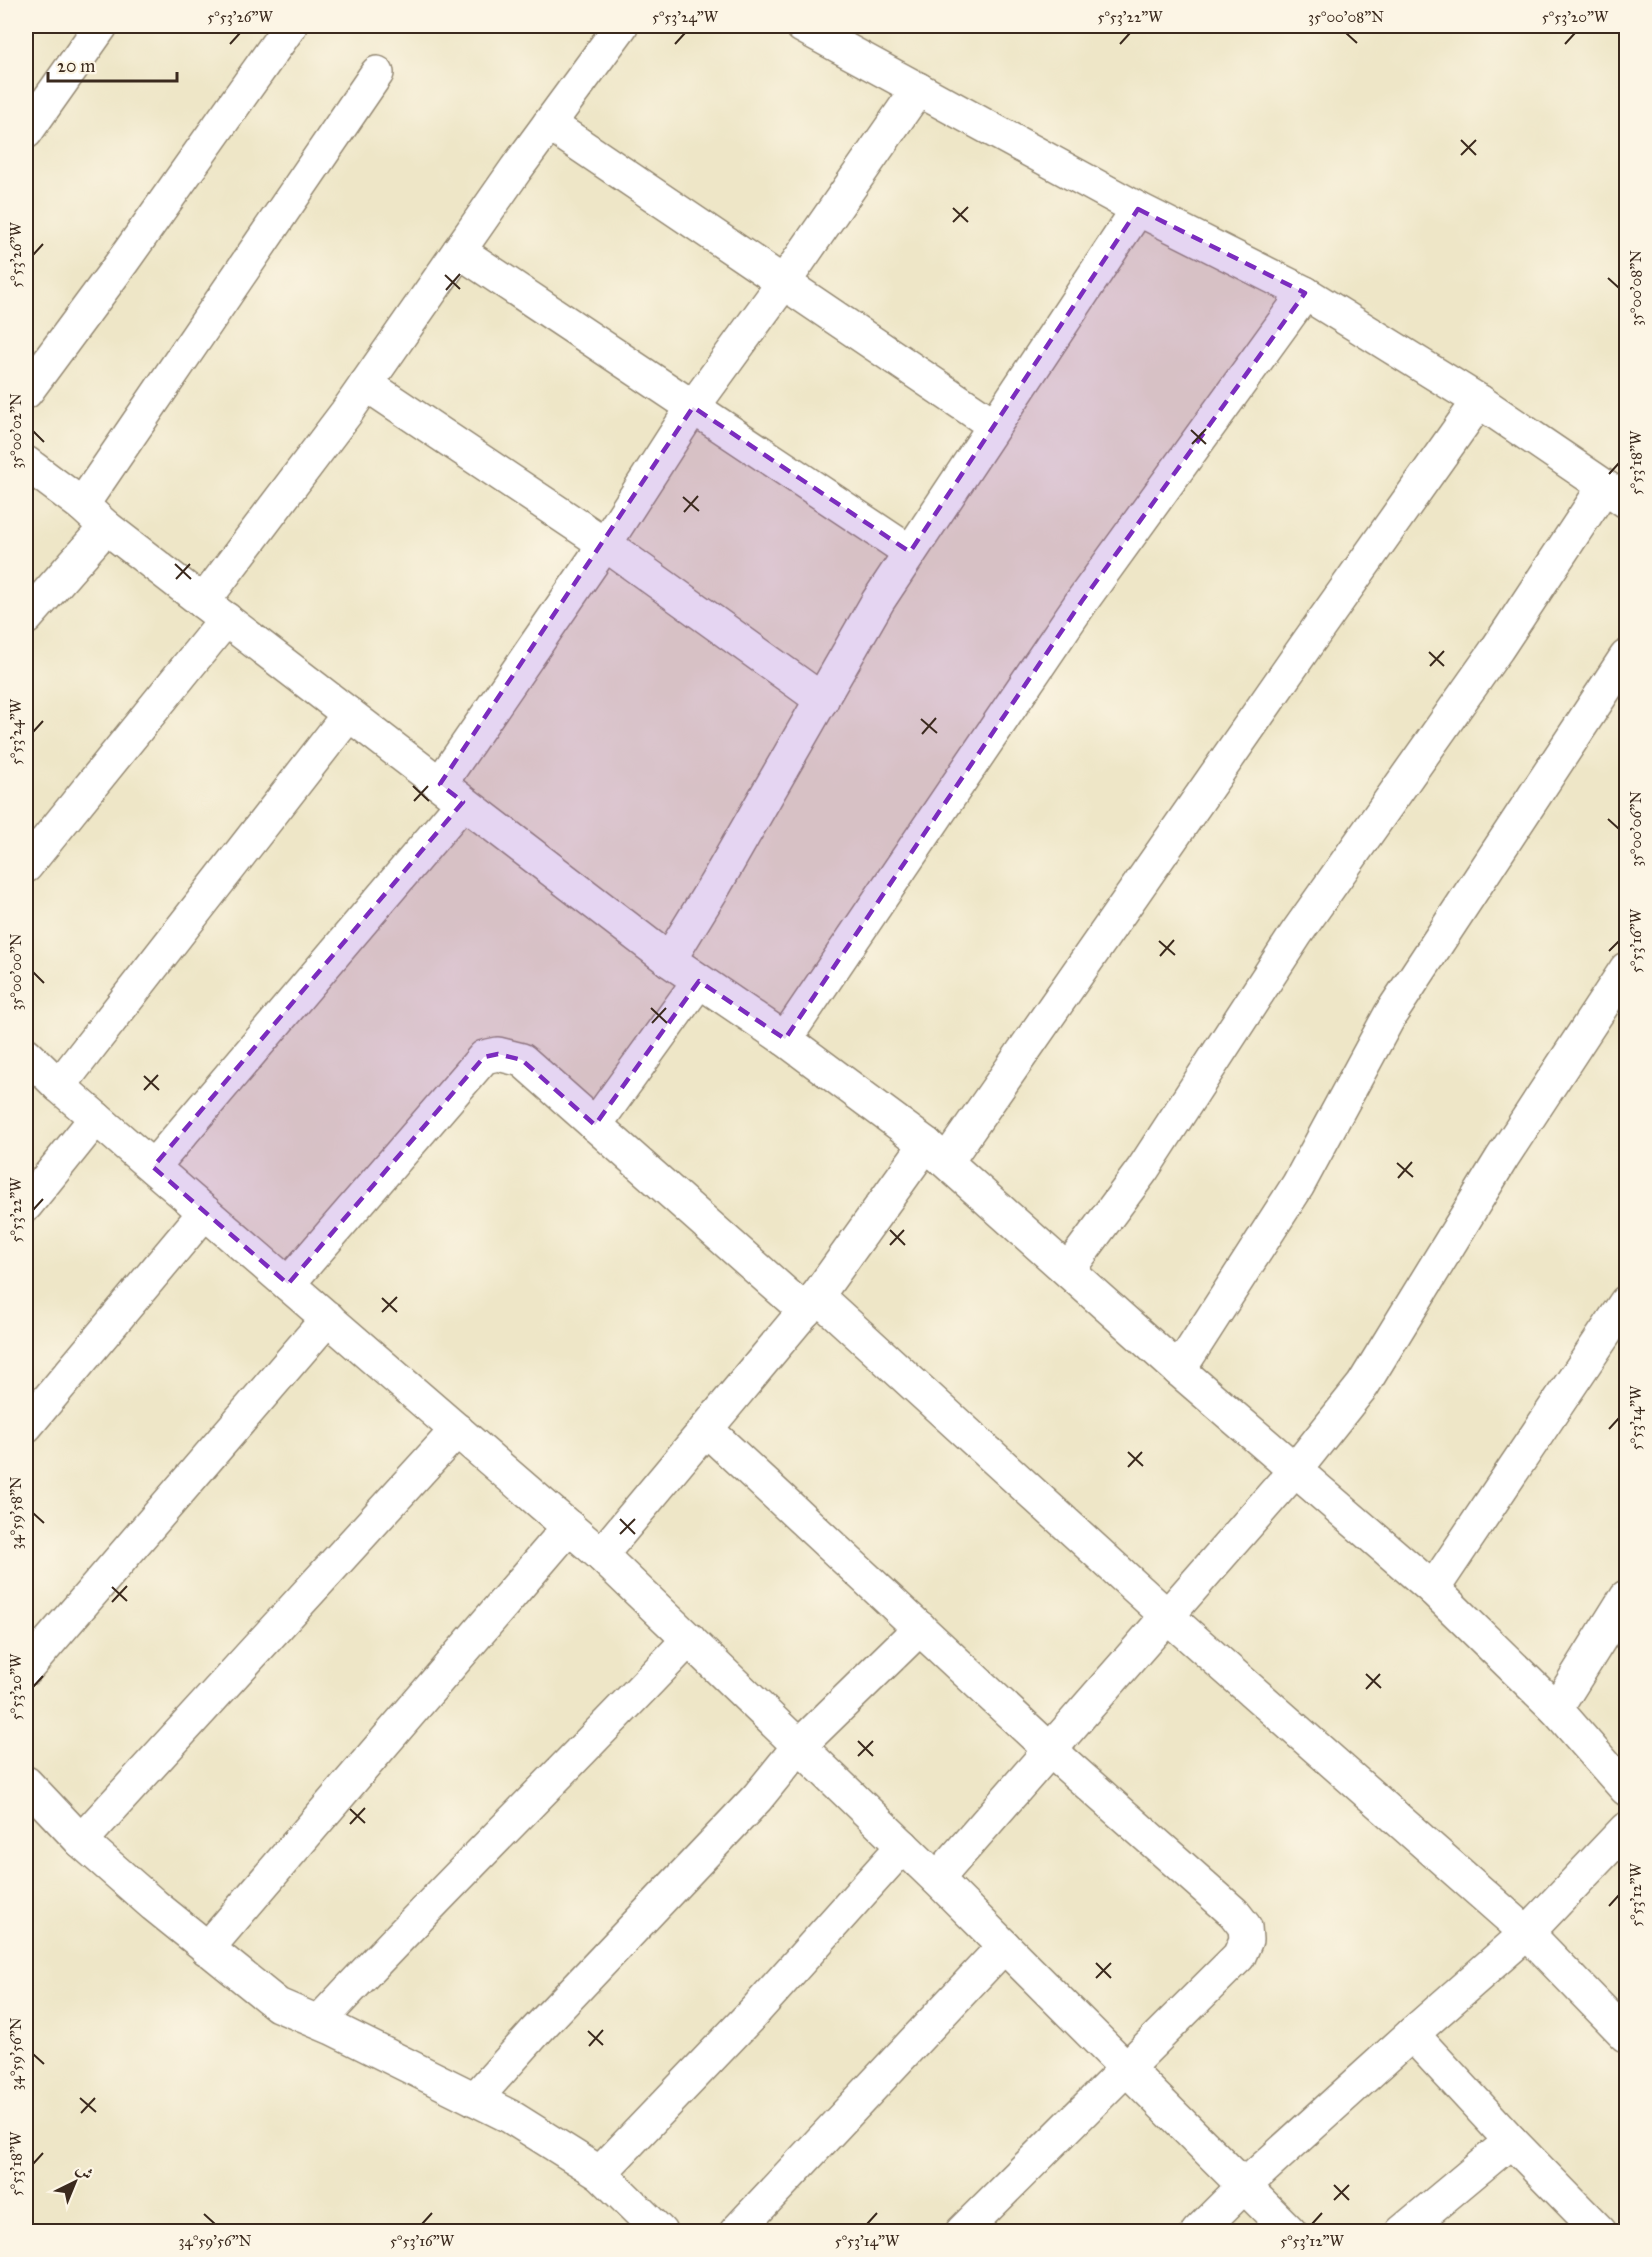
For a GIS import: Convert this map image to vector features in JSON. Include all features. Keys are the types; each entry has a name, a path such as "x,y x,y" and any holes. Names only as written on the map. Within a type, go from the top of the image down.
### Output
{"street":[{"path":"26,132 101,26"},
{"path":"26,392 123,261 290,26"},
{"path":"26,866 214,611 366,384 621,26"},
{"path":"802,26 1138,209 1305,293 1479,401 1616,494 1497,648 1296,934 1143,1169 1068,1270"},
{"path":"82,505 377,73"},
{"path":"153,1167 451,793 693,407 784,282 918,89"},
{"path":"549,124 994,425"},
{"path":"669,960 715,885 878,602 1138,209"},
{"path":"459,251 910,552"},
{"path":"785,1039 1082,601 1305,293"},
{"path":"366,384 605,544 822,700"},
{"path":"601,1555 937,1152 1307,644 1479,401"},
{"path":"26,463 214,611 669,960 785,1039 937,1152 1179,1370 1433,1589 1556,1709 1626,1789"},
{"path":"26,618 106,527"},
{"path":"1179,1370 1298,1185 1390,1015 1626,657"},
{"path":"59,1086 349,714"},
{"path":"938,1879 1296,1469 1363,1385 1502,1158 1626,969"},
{"path":"595,1125 699,981"},
{"path":"26,1054 59,1086 601,1555 938,1879 1290,2232"},
{"path":"288,1284 484,1057 498,1054 522,1060 595,1125 811,1304 1527,1933 1626,2035"},
{"path":"26,1205 96,1118"},
{"path":"26,1426 205,1212"},
{"path":"1433,1589 1626,1302"},
{"path":"26,1670 328,1318"},
{"path":"706,1429 1050,1750 1234,1913 1245,1927 1245,1940 1239,1956 962,2232"},
{"path":"81,1841 457,1430"},
{"path":"207,1949 569,1527"},
{"path":"1556,1709 1626,1596"},
{"path":"475,2099 757,1798 799,1746 920,1628"},
{"path":"319,2022 416,1918 601,1732 688,1639"},
{"path":"26,1783 81,1841 207,1949 278,2005 319,2022 511,2117 600,2173 660,2232"},
{"path":"1198,2232 1243,2187 1527,1933 1626,1829"},
{"path":"600,2173 754,2012 903,1846"},
{"path":"736,2232 1004,1946"},
{"path":"1412,2034 1511,2141 1600,2232"},
{"path":"1402,2232 1511,2141"}],"highlighted area":[{"path":"1138,209 1305,293 1082,601 785,1039 699,981 595,1125 522,1060 498,1054 484,1057 288,1284 153,1167 463,802 440,784 693,407 910,552"}]}
